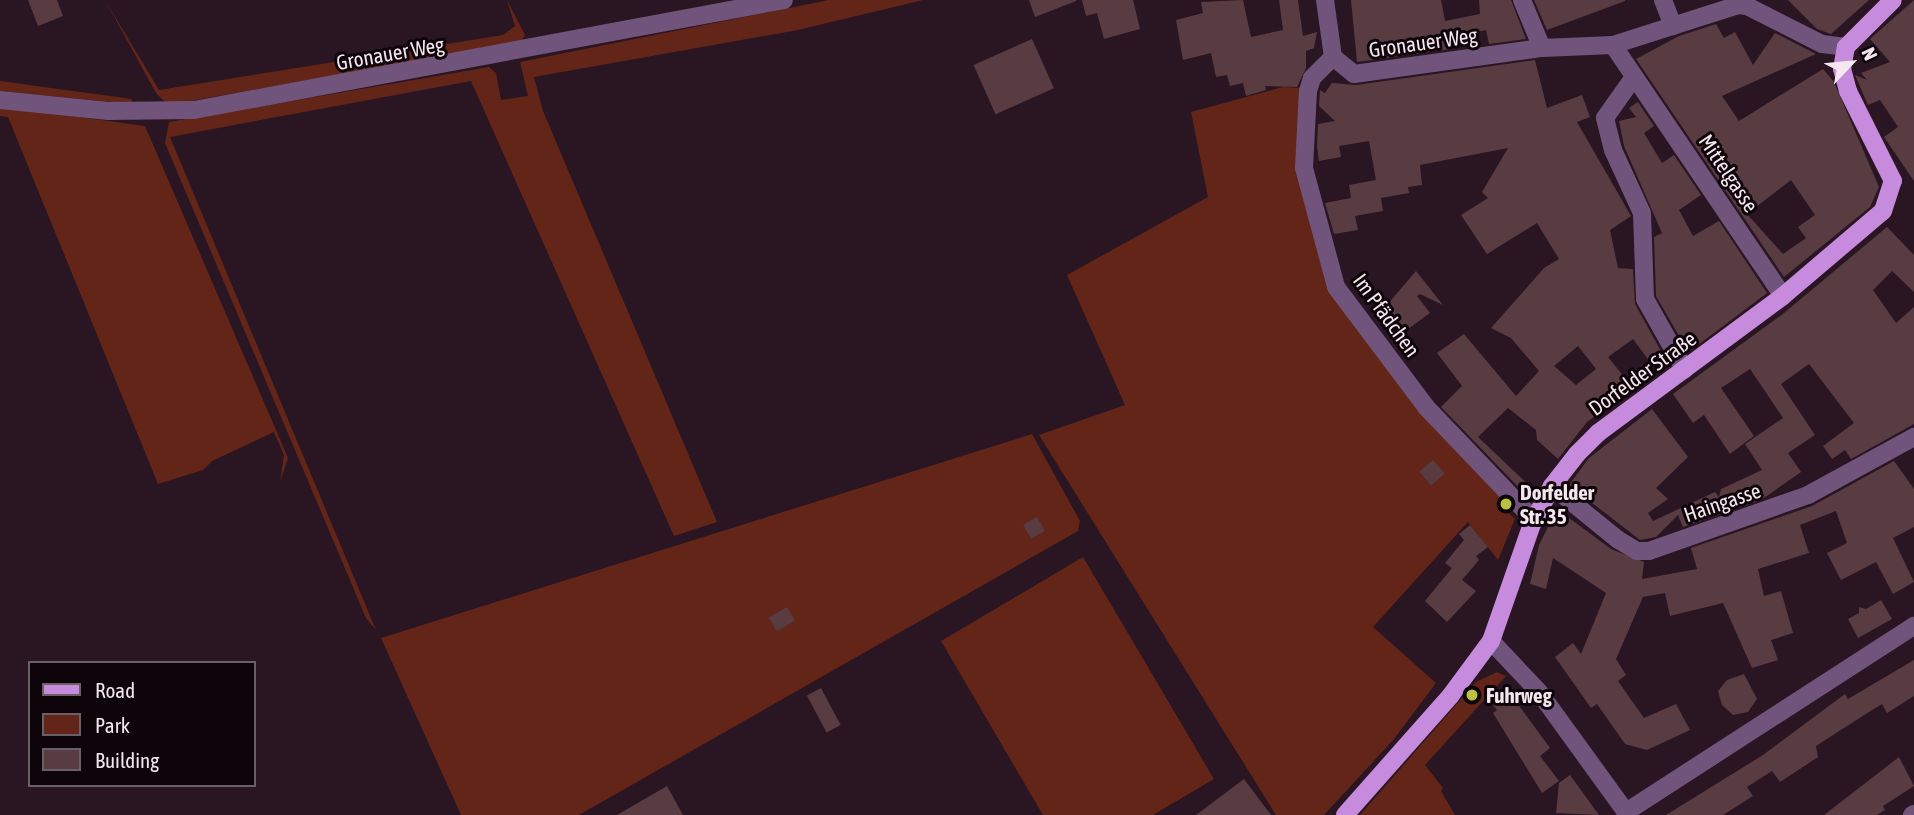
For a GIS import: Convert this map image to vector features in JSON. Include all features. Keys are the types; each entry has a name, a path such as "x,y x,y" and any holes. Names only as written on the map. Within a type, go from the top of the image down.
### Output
{"main road":[{"path":"1846,47 1893,0"},
{"name":"Dorfelder Straße","path":"1345,815 1451,695 1491,641 1534,520 1552,486 1598,433 1783,296 1876,219 1892,193 1888,167 1847,91 1842,69 1846,47"}],"street":[{"name":"Gronauer Weg","path":"0,100 108,111 194,110 784,0"},
{"path":"1325,0 1333,57"},
{"path":"1522,0 1542,48"},
{"path":"1663,0 1673,26"},
{"name":"Gronauer Weg","path":"1333,57 1354,75 1542,48 1613,46 1743,5 1822,44 1846,47"},
{"name":"Mittelgasse","path":"1613,46 1783,296"},
{"name":"Im Pfädchen","path":"1333,57 1312,78 1308,91 1304,167 1336,287 1426,407 1534,520"},
{"path":"1634,77 1605,118 1613,150 1642,213 1645,299 1685,370"},
{"name":"Haingasse","path":"1552,486 1627,546 1649,551 1808,495 1914,437"},
{"path":"1491,641 1539,692 1627,813 1914,626"}],"green space":[{"path":"105,0 159,90 503,35 515,26 507,0 525,35 521,42 168,105 156,93"},
{"path":"829,0 923,0 798,30 534,77 543,111 717,522 674,536 471,81 170,137 376,630 366,618 165,143 169,122 489,67 496,73 501,100 528,96 520,62"},
{"path":"0,81 132,99 132,104 0,91"},
{"path":"1283,87 1305,88 1300,162 1331,283 1502,496 1497,501 1515,519 1498,560 1468,522 1373,627 1436,683 1394,739 1324,815 1276,815 1039,435 1125,405 1067,275 1208,197 1191,112"},
{"path":"0,106 145,126 288,458 280,482 284,455 274,432 212,461 203,470 158,484 8,117 0,116"},
{"path":"1032,434 1080,521 1078,531 579,815 461,815 381,638"},
{"path":"1083,557 1214,779 1153,815 1043,815 941,641"},
{"path":"1497,672 1506,676 1425,765 1443,788 1441,791 1455,815 1360,815 1476,682"}],"building":[{"path":"28,0 57,0 63,16 38,26"},
{"path":"1029,0 1076,0 1076,1 1035,17"},
{"path":"1082,0 1133,0 1140,29 1104,39 1097,13 1086,16"},
{"path":"1243,0 1251,37 1283,30 1279,0 1298,0 1303,36 1317,32 1314,48 1306,51 1306,68 1297,87 1265,86 1266,90 1246,96 1243,83 1230,86 1227,75 1216,77 1211,53 1183,60 1176,20 1203,13 1201,2"},
{"path":"1351,0 1441,0 1445,21 1480,14 1479,0 1511,0 1526,39 1489,44 1486,30 1449,38 1451,49 1357,62"},
{"path":"1534,0 1625,0 1625,1 1547,30"},
{"path":"1788,0 1869,0 1831,34 1817,29"},
{"path":"1914,0 1914,181 1884,137 1898,127 1880,100 1868,105 1855,75 1867,80 1861,73 1890,62 1870,39"},
{"path":"1716,24 1724,38 1735,32 1753,65 1775,33 1816,54 1722,96 1739,121 1823,69 1834,82 1879,187 1870,207 1784,277 1636,59 1679,36","holes":["1791,180 1815,215 1798,227 1806,238 1783,254 1747,214"]},
{"path":"1032,39 1054,88 995,114 974,65"},
{"path":"1535,60 1547,108 1582,95 1590,117 1577,122 1631,216 1610,230 1618,268 1633,269 1635,304 1667,362 1656,370 1633,339 1608,357 1633,388 1587,422 1558,459 1537,440 1536,430 1508,408 1478,437 1533,489 1528,497 1441,407 1462,386 1437,353 1464,334 1516,396 1539,371 1511,338 1491,328 1544,268 1559,259 1537,223 1487,254 1461,215 1488,198 1482,192 1508,148 1420,165 1422,185 1408,187 1409,193 1381,198 1383,211 1355,216 1358,230 1334,234 1325,203 1351,198 1349,185 1376,180 1369,141 1339,146 1341,157 1319,161 1318,124 1335,121 1319,106 1320,90 1325,93 1332,83 1356,85","holes":["1578,346 1596,369 1576,385 1554,366"]},
{"path":"1638,102 1654,126 1644,133 1662,163 1674,155 1701,195 1679,210 1693,236 1719,221 1767,293 1694,348 1692,344 1686,348 1656,296 1654,237 1662,233 1624,146 1619,121 1636,117 1629,108"},
{"path":"1887,227 1914,255 1914,292 1892,271 1873,290 1896,323 1914,307 1914,424 1851,459 1845,450 1832,459 1823,446 1854,423 1809,364 1781,384 1815,435 1788,453 1801,472 1761,500 1683,527 1678,515 1656,537 1640,540 1569,485 1589,458 1652,409 1688,457 1656,488 1668,499 1648,513 1653,521 1715,492 1719,497 1721,489 1762,470 1745,444 1783,418 1750,369 1721,388 1754,436 1730,454 1704,415 1693,423 1673,394 1784,313"},
{"path":"1416,271 1443,305 1420,294 1417,296 1430,313 1401,334 1388,316 1392,313 1387,305"},
{"path":"1433,460 1445,474 1431,485 1419,472"},
{"path":"1894,461 1914,489 1914,527 1893,538 1914,582 1893,594 1876,562 1841,580 1827,553 1847,543 1836,511 1800,525 1809,553 1758,569 1764,596 1781,591 1793,633 1771,640 1778,660 1752,668 1723,603 1670,616 1665,593 1643,597 1616,659 1626,675 1618,681 1644,718 1676,704 1690,730 1647,750 1625,744 1597,704 1591,708 1555,657 1573,643 1581,654 1606,593 1553,558 1546,589 1530,584 1539,545 1557,509 1611,549 1644,562 1642,579 1697,569 1691,548 1812,506"},
{"path":"1037,517 1045,531 1031,539 1023,525"},
{"path":"1470,525 1488,547 1476,556 1479,560 1462,580 1476,591 1447,622 1425,601 1452,568 1445,563 1464,540 1459,534"},
{"path":"1881,600 1892,619 1858,638 1848,619 1859,613 1859,607 1866,609"},
{"path":"787,607 795,621 777,631 769,618"},
{"path":"1914,660 1914,696 1887,713 1882,704 1872,710 1816,746 1818,757 1780,782 1772,771 1747,787 1753,796 1723,815 1666,815 1763,755 1845,694 1848,699"},
{"path":"1744,674 1757,699 1748,712 1733,715 1722,705 1718,691 1727,680"},
{"path":"821,688 841,725 827,733 807,696"},
{"path":"1509,692 1550,748 1540,756 1559,781 1542,793 1493,713 1497,710 1492,704"},
{"path":"1899,757 1914,786 1883,806 1885,810 1877,815 1824,815"},
{"path":"1570,775 1599,815 1556,813 1559,783"},
{"path":"1244,779 1271,815 1196,815"},
{"path":"667,786 683,815 617,815"}],"place":[{"name":"Dorfelder Str. 35","path":"1506,504"},
{"name":"Fuhrweg","path":"1472,695"}]}
